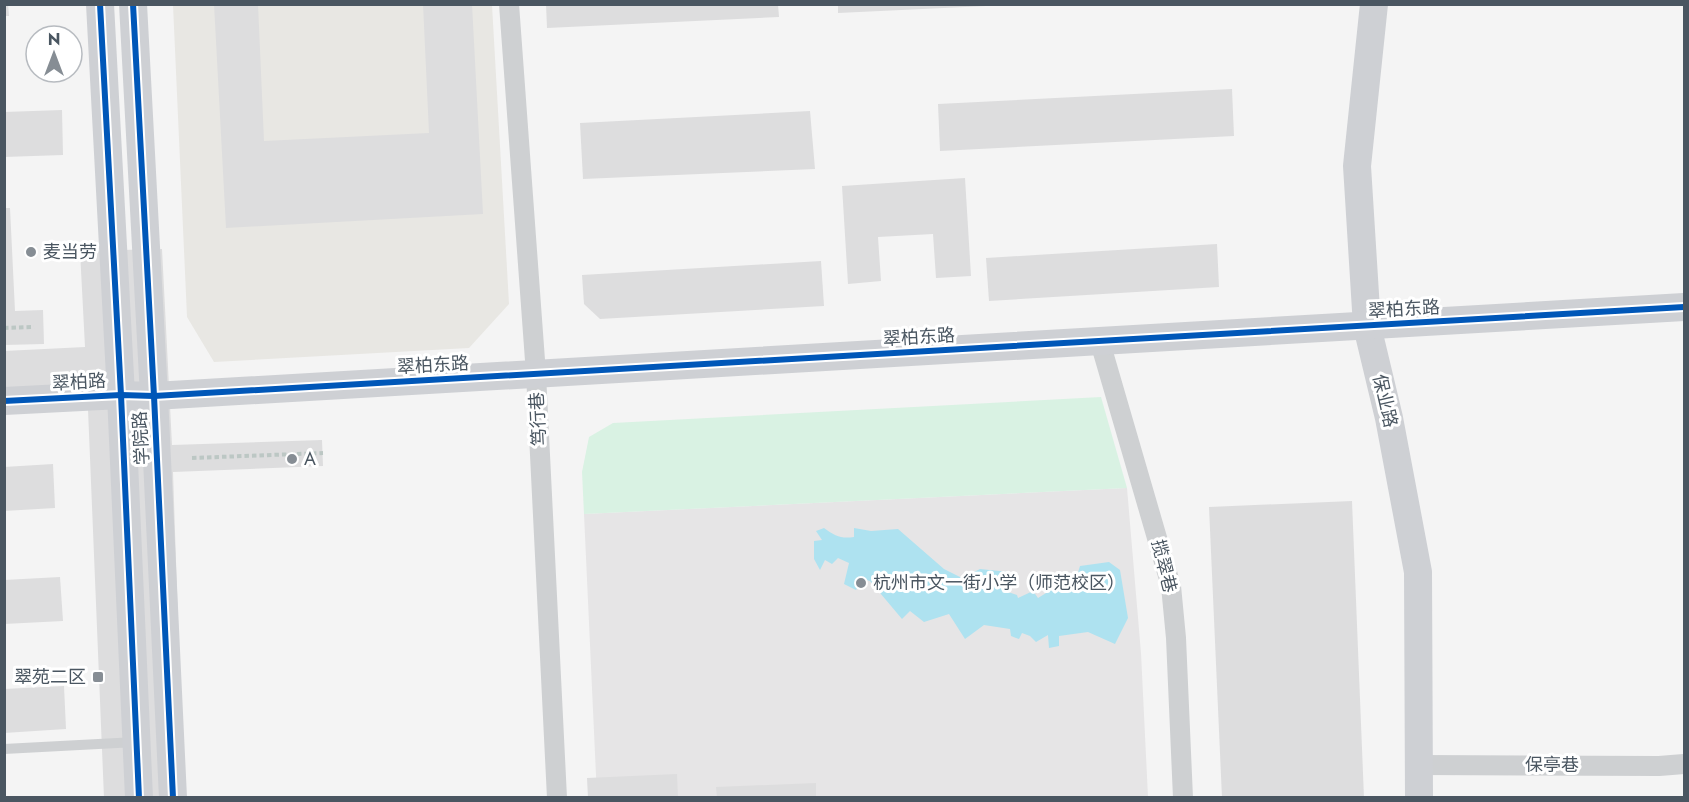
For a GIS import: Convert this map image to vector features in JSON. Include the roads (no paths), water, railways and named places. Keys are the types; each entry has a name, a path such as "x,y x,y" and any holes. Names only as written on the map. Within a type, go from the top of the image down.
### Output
{"street":[{"name":"学院路","path":"100,4 139,798"},
{"name":"学院路","path":"133,4 173,798"},
{"name":"笃行巷","path":"509,4 536,374 557,798"},
{"name":"保业路","path":"1374,4 1357,166 1367,326 1389,418 1418,572 1419,798"},
{"name":"翠柏东路","path":"154,396 1684,307"},
{"name":"揽翠巷","path":"1100,342 1171,586 1176,638 1183,798"},
{"name":"翠柏路","path":"4,401 121,395 154,396"},
{"name":"保亭巷","path":"1419,765 1659,766 1684,764"}],"lane":[{"path":"4,749 137,742"}],"water":[{"path":"824,528 845,538 854,537 854,528 871,531 898,529 944,569 962,578 980,569 1009,572 1008,592 1017,595 1018,598 1033,591 1038,598 1059,585 1075,582 1080,566 1109,562 1120,570 1128,618 1115,644 1088,632 1059,636 1059,646 1049,648 1048,635 1036,642 1030,636 1022,633 1019,639 1011,636 1010,629 984,625 965,639 949,614 924,622 910,611 902,619 870,581 862,579 856,590 844,584 849,563 838,558 832,564 825,560 820,570 814,559 814,541 822,540 816,531"}],"place":[{"name":"麦当劳","path":"31,252"},
{"name":"A","path":"292,459"},
{"name":"杭州市文一街小学（师范校区）","path":"861,583"},
{"name":"翠苑二区","path":"98,677"}]}
